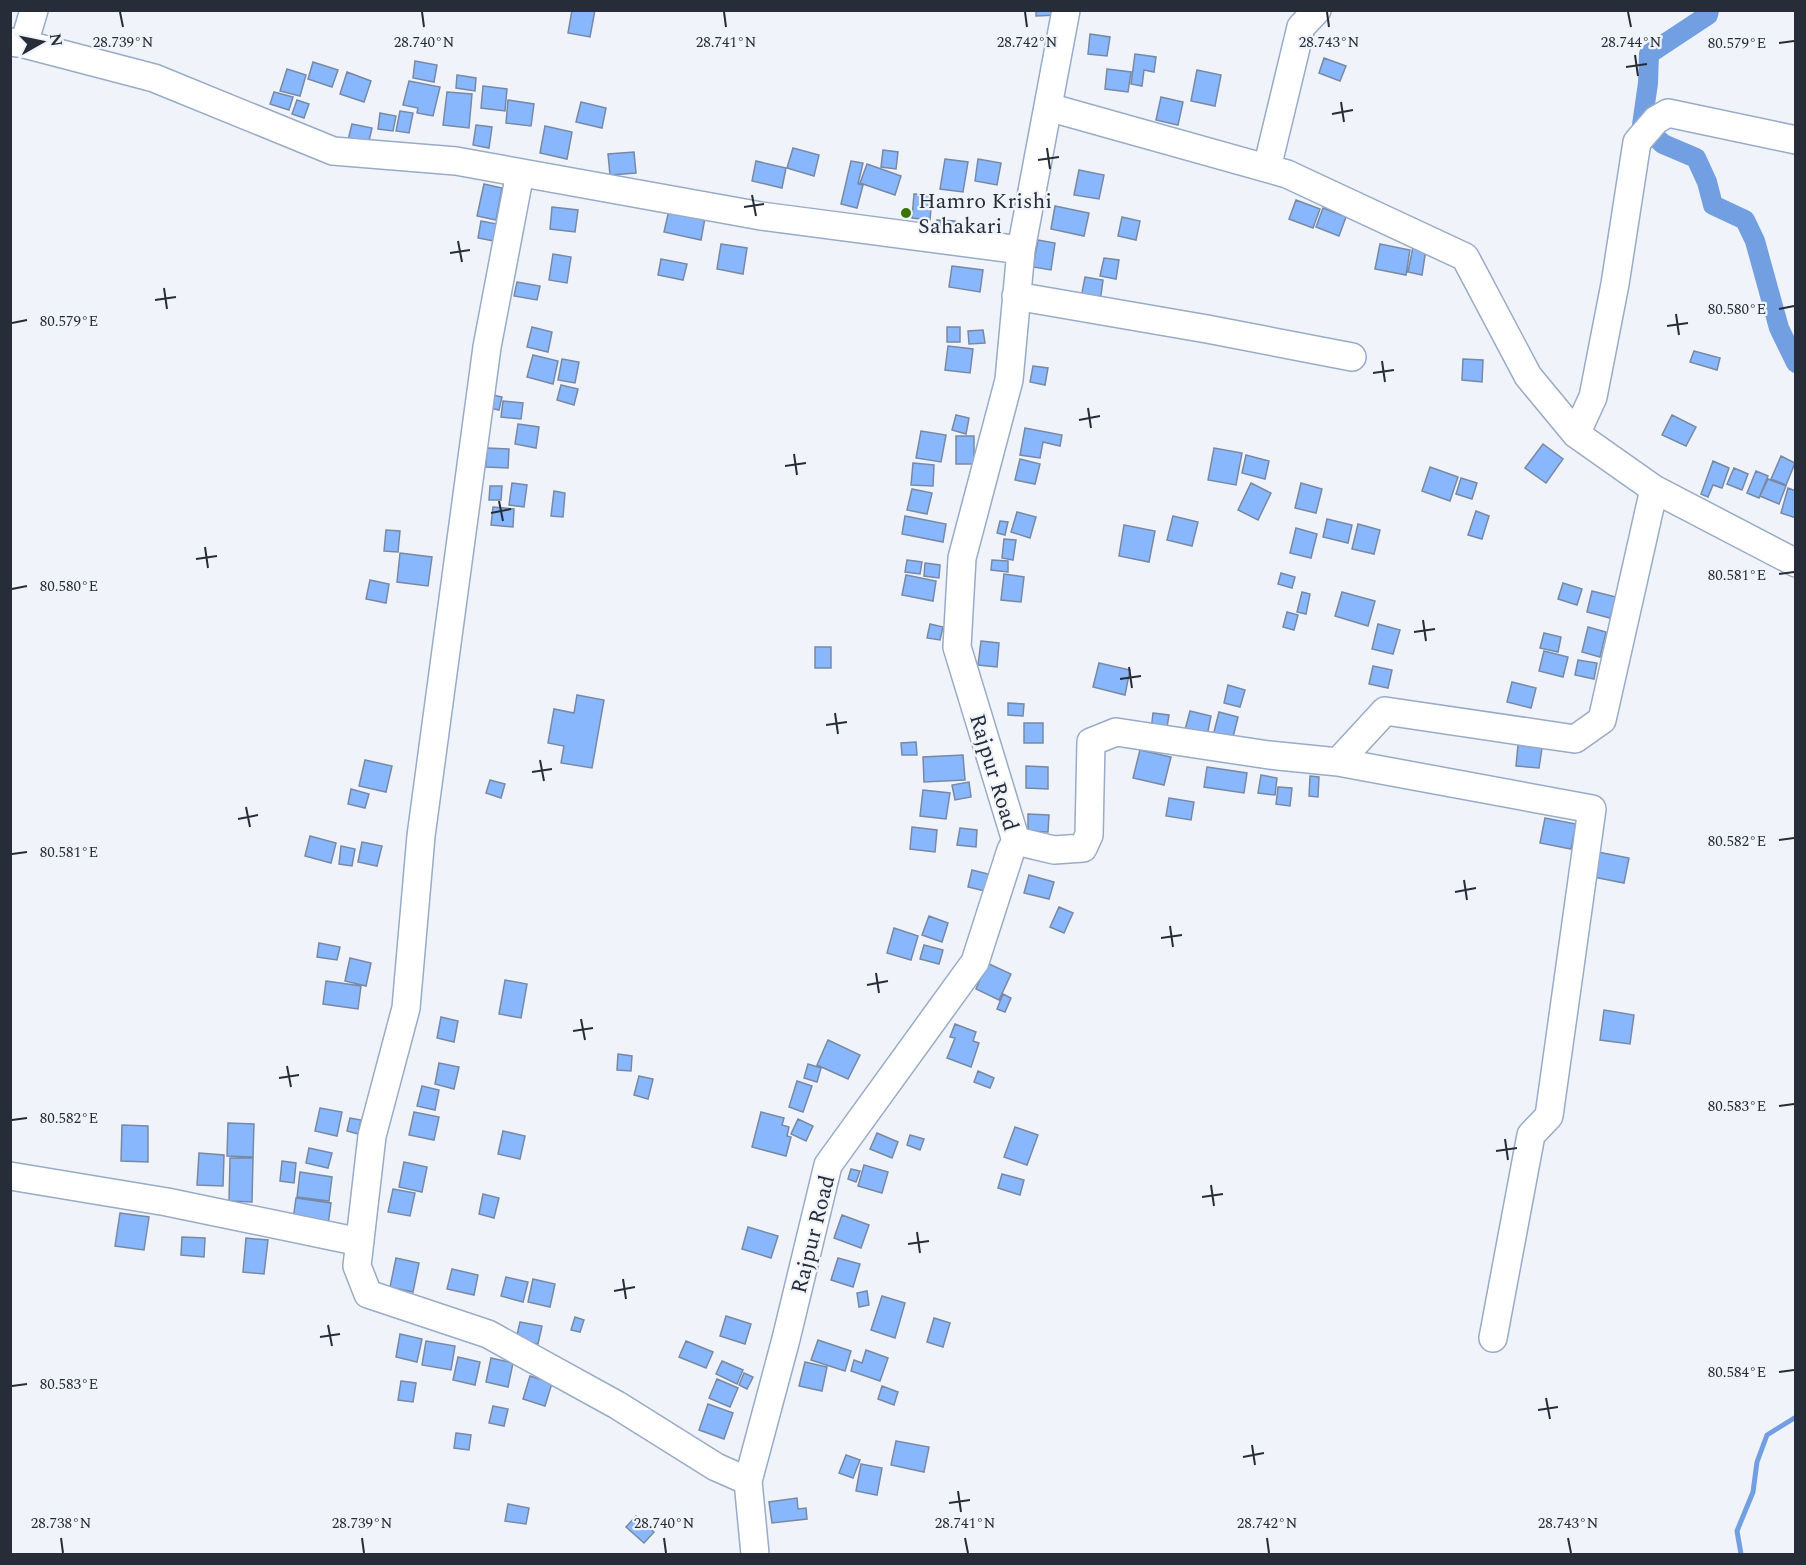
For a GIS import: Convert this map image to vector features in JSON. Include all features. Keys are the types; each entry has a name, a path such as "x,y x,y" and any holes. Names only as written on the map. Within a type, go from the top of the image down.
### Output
{"street":[{"path":"34,10 17,43 153,78 333,151 456,161 761,216 1021,250"},
{"name":"Rajpur Road","path":"755,1554 748,1481 786,1339 828,1166 975,962 1011,850 1016,841 957,647 962,558 1009,380 1021,250 1066,10"},
{"path":"1267,168 1301,27 1317,10"},
{"path":"1048,107 1287,174 1465,257 1528,376 1576,434 1654,489 1796,563"},
{"path":"1576,434 1593,397 1615,284 1636,142 1656,120 1668,113 1796,140"},
{"path":"520,173 485,359 421,836 406,1008 372,1136 357,1266 368,1294 488,1334 617,1406 716,1467 748,1481"},
{"path":"1016,296 1352,357"},
{"path":"1338,762 1385,711 1575,739 1602,720 1654,489"},
{"path":"1016,841 1054,850 1083,848 1089,835 1091,742 1116,732 1269,755 1338,762 1592,808 1549,1116 1531,1135 1493,1338"},
{"path":"10,1176 167,1203 360,1242"}],"building":[{"path":"572,10 595,10 590,37 568,33"},
{"path":"1036,10 1059,10 1059,15 1036,16"},
{"path":"1090,34 1110,37 1107,56 1088,54"},
{"path":"1135,54 1156,57 1154,72 1144,70 1142,86 1131,84"},
{"path":"1324,58 1346,66 1340,81 1319,73"},
{"path":"415,61 437,65 434,82 413,78"},
{"path":"313,62 338,70 332,87 308,79"},
{"path":"287,69 306,75 300,96 280,91"},
{"path":"1107,69 1131,72 1128,92 1105,89"},
{"path":"1197,70 1221,75 1215,106 1191,101"},
{"path":"347,72 371,81 364,102 340,94"},
{"path":"457,75 476,78 475,91 456,88"},
{"path":"409,81 440,87 433,116 417,113 418,108 403,105"},
{"path":"483,86 507,89 505,111 481,108"},
{"path":"274,92 293,97 289,110 270,104"},
{"path":"447,92 472,94 469,128 443,125"},
{"path":"1161,97 1183,102 1178,125 1156,120"},
{"path":"297,100 309,104 304,118 292,114"},
{"path":"508,100 534,104 531,126 506,123"},
{"path":"581,102 606,108 602,128 576,122"},
{"path":"400,111 413,113 409,133 396,131"},
{"path":"380,113 396,116 393,131 378,129"},
{"path":"352,124 372,128 368,145 348,140"},
{"path":"476,125 492,127 489,148 473,145"},
{"path":"545,126 572,132 567,159 540,153"},
{"path":"793,148 819,155 814,176 787,168"},
{"path":"883,150 898,152 896,169 881,167"},
{"path":"634,152 636,173 610,175 608,154"},
{"path":"945,159 968,162 963,192 940,189"},
{"path":"978,159 1001,163 997,185 975,181"},
{"path":"756,161 786,168 782,188 752,181"},
{"path":"851,161 863,163 858,184 863,185 857,208 841,204"},
{"path":"867,164 901,176 895,195 860,183"},
{"path":"1079,170 1104,175 1099,199 1074,195"},
{"path":"484,184 502,188 496,220 477,216"},
{"path":"914,194 932,195 930,220 912,218"},
{"path":"1296,200 1320,209 1313,228 1289,219"},
{"path":"1055,206 1089,213 1084,236 1051,229"},
{"path":"552,207 578,210 575,232 550,229"},
{"path":"1323,208 1346,217 1339,236 1316,227"},
{"path":"669,210 705,218 701,240 664,232"},
{"path":"1122,217 1140,221 1136,240 1118,236"},
{"path":"937,220 955,221 954,234 936,233"},
{"path":"481,221 497,224 494,241 478,238"},
{"path":"1038,240 1055,243 1051,270 1033,267"},
{"path":"721,244 747,248 743,274 717,269"},
{"path":"1380,244 1410,250 1406,275 1375,269"},
{"path":"1413,247 1426,249 1422,275 1408,272"},
{"path":"553,254 571,257 567,283 549,280"},
{"path":"1104,258 1119,260 1116,279 1100,276"},
{"path":"661,259 687,264 683,280 658,275"},
{"path":"952,266 983,270 980,292 949,287"},
{"path":"1085,277 1103,280 1100,302 1081,298"},
{"path":"517,282 540,286 537,300 514,296"},
{"path":"532,327 552,332 548,352 527,347"},
{"path":"947,327 960,327 960,342 947,342"},
{"path":"983,330 985,343 969,344 968,331"},
{"path":"948,346 973,349 970,373 945,370"},
{"path":"1694,351 1720,358 1717,370 1690,362"},
{"path":"533,355 558,361 553,384 527,377"},
{"path":"562,359 579,362 575,383 558,380"},
{"path":"1463,359 1483,360 1482,382 1462,380"},
{"path":"1033,366 1048,368 1045,385 1030,382"},
{"path":"561,385 578,389 574,405 557,400"},
{"path":"488,394 502,397 499,410 485,407"},
{"path":"503,401 523,403 521,419 501,417"},
{"path":"956,415 969,418 966,434 952,430"},
{"path":"1672,415 1696,427 1686,446 1662,435"},
{"path":"518,424 539,427 536,448 515,444"},
{"path":"1025,428 1062,435 1060,446 1043,442 1040,458 1020,455"},
{"path":"921,431 946,435 941,462 916,458"},
{"path":"956,436 974,436 974,464 956,464"},
{"path":"1543,444 1563,459 1546,483 1525,468"},
{"path":"487,448 509,449 508,468 486,467"},
{"path":"1214,448 1242,453 1236,485 1208,480"},
{"path":"1246,455 1269,461 1265,479 1242,473"},
{"path":"1781,456 1795,463 1786,485 1771,479"},
{"path":"1020,459 1040,464 1035,484 1015,480"},
{"path":"1713,461 1729,468 1722,488 1713,485 1708,497 1701,494"},
{"path":"913,463 934,465 933,486 911,485"},
{"path":"1430,467 1458,477 1450,501 1422,491"},
{"path":"1734,468 1748,474 1742,490 1727,484"},
{"path":"1756,471 1768,476 1759,498 1747,493"},
{"path":"1461,478 1477,483 1472,499 1456,494"},
{"path":"1768,479 1786,486 1779,504 1760,496"},
{"path":"512,483 527,485 524,507 509,505"},
{"path":"1251,483 1271,493 1258,520 1238,510"},
{"path":"1301,483 1322,489 1316,513 1295,508"},
{"path":"490,486 502,486 501,500 489,500"},
{"path":"1788,488 1796,491 1796,518 1781,513"},
{"path":"912,489 932,493 927,514 907,510"},
{"path":"554,491 565,493 563,517 551,516"},
{"path":"493,507 514,509 513,527 491,525"},
{"path":"1476,511 1489,516 1482,539 1468,535"},
{"path":"1017,512 1036,517 1030,538 1011,532"},
{"path":"905,516 946,524 943,542 902,534"},
{"path":"1173,516 1198,522 1192,546 1167,540"},
{"path":"1327,519 1352,525 1348,543 1323,537"},
{"path":"1000,521 1008,522 1005,535 997,533"},
{"path":"1358,524 1380,530 1374,554 1352,549"},
{"path":"1124,525 1155,531 1149,562 1119,556"},
{"path":"1296,528 1317,534 1311,558 1290,553"},
{"path":"386,530 400,531 398,552 384,551"},
{"path":"1004,539 1016,540 1013,560 1002,558"},
{"path":"400,553 432,557 428,586 397,582"},
{"path":"907,560 922,562 920,574 905,572"},
{"path":"992,560 1008,561 1008,572 991,570"},
{"path":"925,563 940,565 939,578 924,576"},
{"path":"1281,573 1295,577 1292,588 1278,584"},
{"path":"1004,574 1024,577 1021,602 1001,600"},
{"path":"906,575 936,581 933,601 902,595"},
{"path":"370,580 389,584 386,603 366,599"},
{"path":"1563,583 1582,589 1577,605 1558,599"},
{"path":"1592,591 1616,597 1610,618 1587,612"},
{"path":"1302,592 1310,594 1306,614 1297,612"},
{"path":"1342,592 1375,601 1368,626 1335,616"},
{"path":"1287,612 1298,615 1294,630 1283,627"},
{"path":"930,624 943,627 940,640 927,638"},
{"path":"1378,624 1400,630 1393,654 1372,649"},
{"path":"1588,627 1606,632 1600,657 1582,652"},
{"path":"1544,633 1561,637 1558,652 1540,648"},
{"path":"981,641 999,643 997,667 978,665"},
{"path":"815,647 831,647 831,668 815,668"},
{"path":"1544,651 1568,657 1563,677 1539,671"},
{"path":"1578,660 1597,663 1594,679 1575,675"},
{"path":"1099,663 1130,670 1125,695 1093,687"},
{"path":"1373,666 1392,670 1388,688 1369,684"},
{"path":"1512,682 1536,688 1531,708 1507,702"},
{"path":"1228,685 1245,690 1240,707 1224,703"},
{"path":"577,695 604,700 592,768 561,763 564,746 548,743 554,709 574,713"},
{"path":"1008,703 1024,704 1023,716 1008,715"},
{"path":"1190,711 1211,716 1207,736 1185,730"},
{"path":"1219,712 1238,717 1232,741 1213,736"},
{"path":"1153,713 1169,715 1166,733 1151,731"},
{"path":"1024,723 1043,723 1043,743 1024,743"},
{"path":"916,742 917,755 902,755 901,743"},
{"path":"1518,745 1542,748 1539,768 1516,766"},
{"path":"1140,750 1171,757 1164,785 1133,778"},
{"path":"963,755 965,780 924,782 923,757"},
{"path":"365,760 392,766 386,792 359,786"},
{"path":"1026,766 1048,767 1048,789 1026,788"},
{"path":"1207,767 1247,773 1244,793 1204,787"},
{"path":"1261,775 1277,778 1275,795 1258,793"},
{"path":"1310,776 1319,777 1318,797 1309,796"},
{"path":"490,780 505,784 501,798 486,793"},
{"path":"969,782 971,797 955,800 952,785"},
{"path":"1278,787 1292,788 1290,806 1276,804"},
{"path":"351,789 369,794 365,808 348,804"},
{"path":"923,790 950,793 946,819 920,816"},
{"path":"1169,798 1194,802 1191,820 1166,816"},
{"path":"1028,814 1049,815 1048,832 1028,831"},
{"path":"1545,818 1576,824 1571,849 1540,843"},
{"path":"912,827 937,830 935,852 910,849"},
{"path":"960,828 977,830 976,847 957,845"},
{"path":"310,836 336,843 331,863 305,856"},
{"path":"362,842 382,846 377,866 358,862"},
{"path":"341,846 355,849 352,866 339,864"},
{"path":"1598,852 1629,858 1624,883 1593,877"},
{"path":"972,870 988,874 985,891 968,887"},
{"path":"1029,875 1054,882 1049,899 1024,893"},
{"path":"1059,907 1073,913 1064,933 1050,927"},
{"path":"929,916 948,923 942,942 922,935"},
{"path":"894,928 918,936 911,960 887,953"},
{"path":"319,943 340,947 337,960 317,957"},
{"path":"924,945 943,950 939,964 920,959"},
{"path":"350,958 371,963 366,986 345,981"},
{"path":"987,963 1011,974 999,1000 976,989"},
{"path":"505,980 527,984 521,1018 499,1014"},
{"path":"326,981 361,986 358,1009 323,1004"},
{"path":"1003,994 1011,998 1005,1012 997,1009"},
{"path":"1604,1010 1634,1015 1630,1044 1600,1040"},
{"path":"441,1017 458,1021 454,1042 437,1038"},
{"path":"955,1024 976,1032 973,1041 979,1043 971,1067 947,1058 955,1038 950,1037"},
{"path":"828,1040 860,1055 848,1079 817,1065"},
{"path":"618,1054 632,1056 631,1071 617,1070"},
{"path":"439,1063 459,1067 454,1089 435,1084"},
{"path":"808,1064 821,1068 817,1082 804,1078"},
{"path":"978,1071 994,1078 990,1088 974,1082"},
{"path":"639,1076 653,1079 648,1099 634,1095"},
{"path":"797,1081 812,1086 803,1112 789,1107"},
{"path":"422,1086 439,1090 435,1110 417,1106"},
{"path":"320,1108 342,1112 337,1136 315,1131"},
{"path":"414,1112 439,1117 434,1140 409,1135"},
{"path":"761,1112 784,1118 782,1125 789,1127 787,1136 791,1137 786,1156 752,1147"},
{"path":"350,1118 361,1120 358,1134 347,1131"},
{"path":"798,1119 813,1126 806,1141 791,1134"},
{"path":"228,1123 254,1124 253,1157 227,1156"},
{"path":"122,1125 148,1126 148,1162 121,1161"},
{"path":"1015,1127 1038,1135 1027,1165 1004,1157"},
{"path":"503,1131 525,1136 520,1159 498,1154"},
{"path":"877,1133 898,1142 892,1158 870,1149"},
{"path":"910,1135 924,1139 920,1150 907,1145"},
{"path":"309,1148 332,1153 328,1168 306,1163"},
{"path":"199,1153 224,1155 223,1186 197,1185"},
{"path":"230,1158 253,1158 252,1202 229,1201"},
{"path":"282,1161 296,1163 294,1183 280,1181"},
{"path":"404,1162 427,1167 422,1192 399,1187"},
{"path":"864,1165 888,1172 882,1193 858,1186"},
{"path":"851,1169 860,1171 856,1182 848,1179"},
{"path":"300,1172 332,1177 329,1201 297,1197"},
{"path":"1002,1174 1024,1180 1020,1195 998,1188"},
{"path":"393,1189 415,1193 410,1216 388,1212"},
{"path":"483,1194 499,1198 494,1218 479,1214"},
{"path":"296,1198 331,1203 328,1225 293,1220"},
{"path":"120,1213 149,1217 144,1250 115,1246"},
{"path":"842,1215 869,1225 861,1248 834,1238"},
{"path":"748,1227 778,1236 771,1258 742,1249"},
{"path":"182,1237 205,1238 204,1257 181,1255"},
{"path":"246,1238 268,1240 264,1274 243,1272"},
{"path":"396,1258 419,1263 413,1292 390,1287"},
{"path":"838,1258 860,1264 853,1287 831,1280"},
{"path":"452,1269 478,1275 474,1295 447,1289"},
{"path":"506,1277 528,1282 523,1302 501,1296"},
{"path":"533,1279 555,1284 550,1307 528,1302"},
{"path":"867,1291 869,1305 859,1307 857,1293"},
{"path":"882,1296 905,1303 895,1338 871,1330"},
{"path":"726,1316 751,1324 745,1344 720,1336"},
{"path":"575,1317 584,1320 580,1332 571,1330"},
{"path":"934,1318 950,1323 943,1347 927,1342"},
{"path":"520,1322 542,1326 538,1344 516,1339"},
{"path":"400,1334 422,1339 417,1362 396,1357"},
{"path":"818,1340 851,1351 845,1371 811,1360"},
{"path":"426,1341 455,1346 451,1370 422,1365"},
{"path":"686,1341 713,1352 706,1368 679,1357"},
{"path":"866,1350 888,1358 880,1381 851,1371 854,1360 862,1363"},
{"path":"458,1357 480,1362 475,1385 453,1380"},
{"path":"491,1358 513,1363 508,1387 486,1382"},
{"path":"722,1361 743,1370 737,1384 716,1374"},
{"path":"805,1362 827,1367 822,1391 799,1386"},
{"path":"744,1373 753,1377 747,1389 739,1385"},
{"path":"530,1376 552,1383 545,1406 523,1399"},
{"path":"717,1379 738,1388 730,1407 709,1398"},
{"path":"401,1381 416,1383 413,1402 398,1400"},
{"path":"882,1386 898,1392 894,1405 878,1399"},
{"path":"708,1404 733,1413 724,1439 699,1430"},
{"path":"493,1406 508,1409 504,1426 489,1423"},
{"path":"456,1433 471,1435 469,1450 454,1448"},
{"path":"896,1441 929,1447 924,1472 891,1465"},
{"path":"846,1455 860,1460 853,1478 839,1473"},
{"path":"861,1464 882,1468 877,1495 856,1491"},
{"path":"797,1498 798,1509 806,1508 807,1519 772,1523 769,1502"},
{"path":"508,1504 529,1508 526,1524 505,1521"},
{"path":"636,1516 654,1532 644,1543 626,1527"}],"waterway":[{"path":"1709,10 1708,15 1649,54 1648,83 1642,125 1663,144 1696,158 1707,182 1713,205 1745,220 1755,241 1779,328 1796,363"},
{"path":"1741,1554 1737,1531 1753,1492 1757,1462 1767,1435 1796,1417"}],"place":[{"name":"Hamro Krishi Sahakari","path":"906,213"}]}
